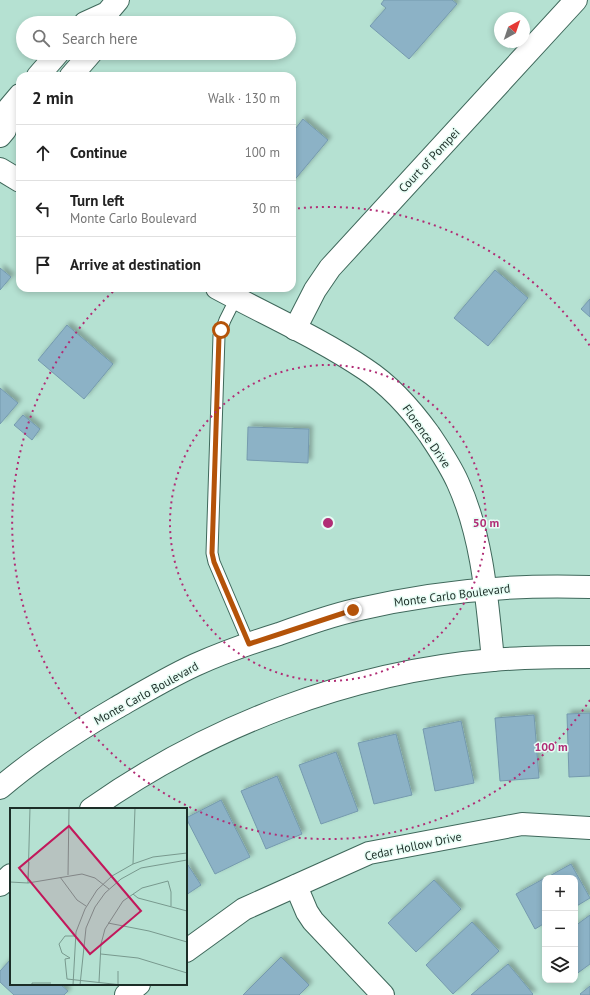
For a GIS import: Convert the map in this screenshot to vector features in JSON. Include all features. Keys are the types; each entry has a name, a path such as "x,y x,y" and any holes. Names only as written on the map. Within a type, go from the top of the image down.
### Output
{"street":[{"name":"Court of Pompei","path":"295,329 315,290 330,268 576,0"},
{"path":"41,72 52,60"},
{"path":"74,72 85,60"},
{"path":"8,130 8,108 16,100"},
{"path":"0,168 16,178"},
{"name":"Florence Drive","path":"225,292 342,354 386,385 419,419 446,459 468,506 486,588 493,660"},
{"name":"Monte Carlo Boulevard","path":"1,786 66,738 142,692 193,666 249,644 353,610 408,599 486,588 554,586 590,587"},
{"path":"92,808 151,770 190,748 227,731 294,704 332,691 410,672 447,665 493,660 590,657"},
{"name":"Cedar Hollow Drive","path":"187,949 244,909 370,853 522,824 590,828"},
{"path":"0,885 10,876"},
{"path":"296,886 313,922 383,995"},
{"path":"126,995 138,985"}],"lane":[{"path":"236,298 219,336 212,553 214,562 249,644"}],"building":[{"path":"384,0 452,0 457,4 409,59 370,26 386,8 381,4"},
{"path":"303,119 328,140 296,178 296,128"},
{"path":"0,268 11,277 0,290"},
{"path":"495,270 528,298 488,346 454,318"},
{"path":"590,299 590,317 581,309"},
{"path":"67,325 113,364 84,399 38,360"},
{"path":"0,388 18,403 0,424"},
{"path":"23,415 40,429 32,440 14,425"},
{"path":"248,427 309,429 308,463 247,460"},
{"path":"590,713 590,776 569,777 567,714"},
{"path":"534,715 539,778 500,781 495,718"},
{"path":"461,721 474,783 435,791 423,729"},
{"path":"396,734 412,795 374,804 358,743"},
{"path":"336,752 358,811 321,824 299,765"},
{"path":"277,776 302,834 266,849 241,791"},
{"path":"221,800 250,857 215,874 187,817"},
{"path":"187,864 201,885 187,894"},
{"path":"571,864 577,875 551,875"},
{"path":"578,877 590,898 578,905"},
{"path":"434,880 461,909 416,952 388,923"},
{"path":"542,880 542,925 535,929 516,894"},
{"path":"590,915 590,964 578,973 578,947 578,924"},
{"path":"472,922 499,951 453,994 426,965"},
{"path":"281,957 309,985 299,995 243,995"},
{"path":"10,960 10,985 61,985 68,991 64,995 14,995 0,982 0,971"},
{"path":"508,964 533,994 532,995 471,995"},
{"path":"590,986 590,995 580,994"}],"route":[{"path":"221,330 219,336 212,553 214,562 249,644 353,610"}]}
